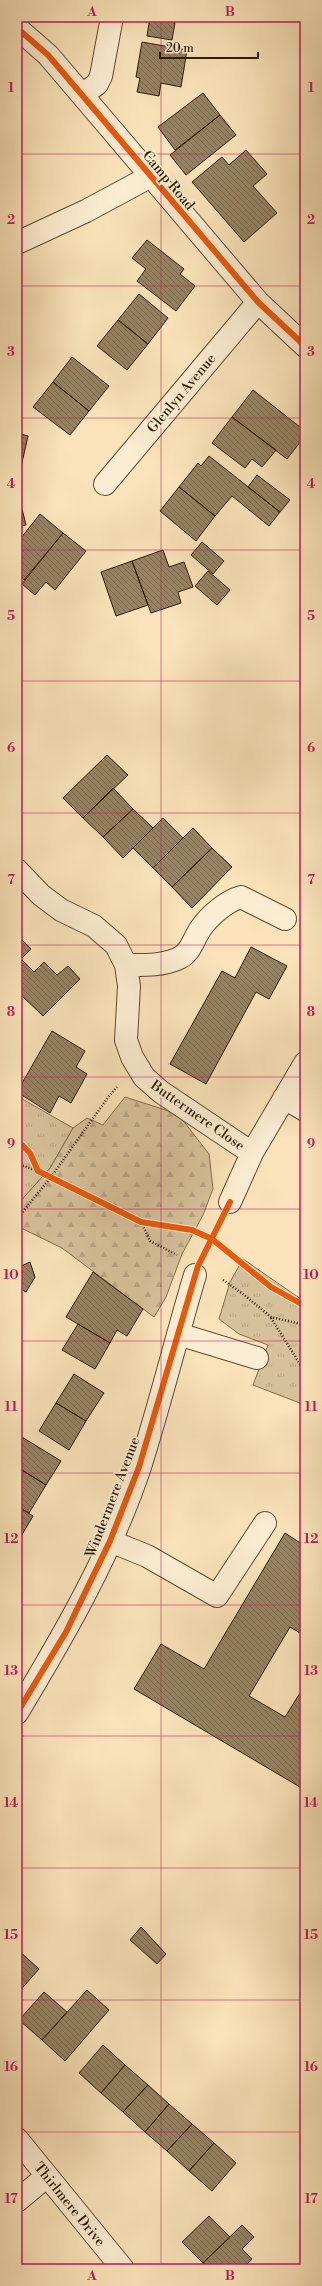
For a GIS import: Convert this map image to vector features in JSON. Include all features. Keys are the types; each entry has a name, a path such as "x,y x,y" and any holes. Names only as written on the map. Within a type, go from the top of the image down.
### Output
{"street":[{"path":"82,95 97,84 101,76 112,17"},
{"name":"Camp Road","path":"17,28 48,55 258,302 305,346"},
{"path":"17,243 86,211 151,176"},
{"name":"Glenlyn Avenue","path":"105,484 258,302"},
{"name":"Buttermere Close","path":"17,870 41,895 61,910 94,926 116,944 126,965 129,986 126,1040 144,1077 161,1092 252,1153"},
{"path":"126,965 160,964 179,959 189,950 201,927 229,900 241,897 285,920"},
{"path":"230,1202 252,1153 305,1063"},
{"path":"284,1098 305,1110"},
{"name":"Windermere Avenue","path":"17,1713 66,1632 110,1541 139,1468 195,1275"},
{"path":"178,1334 256,1358"},
{"path":"110,1541 147,1556 217,1596 265,1523"},
{"name":"Thirlmere Drive","path":"17,2139 123,2269"},
{"path":"17,2201 47,2176"}],"path":[{"path":"17,1219 51,1177 109,1096 138,1067"},
{"path":"33,1159 38,1171"},
{"path":"17,1164 58,1180"},
{"path":"134,1219 148,1223"},
{"path":"271,1317 305,1372"}],"green space":[{"path":"17,1096 73,1128 50,1168 17,1205"},
{"path":"125,1097 178,1114 209,1154 213,1189 203,1215 182,1254 166,1297 154,1317 62,1248 17,1226 17,1205 50,1168 73,1128 87,1118 103,1125"},
{"path":"243,1259 305,1302 305,1405 253,1385 268,1345 239,1334 219,1319 230,1282"}],"building":[{"path":"150,17 176,17 172,40 147,36"},
{"path":"142,42 187,50 181,87 161,83 159,96 137,92 140,78 136,77"},
{"path":"203,93 220,115 175,150 158,127"},
{"path":"220,115 236,135 186,175 170,155"},
{"path":"246,150 267,174 253,186 277,213 244,242 192,182 222,157 229,165"},
{"path":"147,240 184,269 180,274 195,286 176,311 137,281 146,269 132,258"},
{"path":"139,294 168,318 148,344 118,320"},
{"path":"118,320 148,344 127,370 97,346"},
{"path":"72,357 109,386 89,411 53,382"},
{"path":"53,382 89,411 70,435 33,407"},
{"path":"253,390 305,431 305,436 287,459 232,417"},
{"path":"232,417 276,450 262,467 252,459 245,468 212,443"},
{"path":"17,433 28,436 21,467 17,466"},
{"path":"209,456 280,512 269,526 232,496 215,516 179,487 198,463 201,466"},
{"path":"17,466 21,467 17,484"},
{"path":"257,475 290,500 280,512 248,487"},
{"path":"179,487 215,516 196,541 160,511"},
{"path":"22,509 26,525 17,527 17,510"},
{"path":"40,514 63,533 24,580 17,574 19,560 17,543"},
{"path":"63,533 86,551 55,590 46,582 35,595 22,584"},
{"path":"202,542 224,561 213,574 191,555"},
{"path":"163,550 169,567 184,562 193,587 178,592 181,603 151,613 132,561"},
{"path":"132,561 148,605 116,616 101,572"},
{"path":"208,571 230,590 217,605 195,586"},
{"path":"107,755 128,775 83,818 63,798"},
{"path":"113,788 133,809 103,837 83,818"},
{"path":"133,809 153,828 123,858 103,837"},
{"path":"163,818 183,838 153,868 133,848"},
{"path":"193,828 212,848 172,887 153,868"},
{"path":"212,848 232,867 192,908 172,887"},
{"path":"17,935 31,949 21,959 34,972 44,962 57,975 68,966 80,979 43,1016 17,991"},
{"path":"251,947 287,966 269,999 256,992 206,1084 170,1064 222,971 235,978"},
{"path":"52,1031 85,1051 76,1067 87,1074 71,1103 59,1096 50,1113 17,1092"},
{"path":"30,1262 35,1277 26,1292 17,1287 17,1268"},
{"path":"93,1272 143,1309 127,1336 117,1330 110,1343 66,1317"},
{"path":"78,1324 110,1343 95,1369 62,1350"},
{"path":"74,1374 104,1393 86,1421 56,1403"},
{"path":"56,1403 86,1421 69,1450 39,1431"},
{"path":"17,1434 61,1461 46,1485 17,1467"},
{"path":"17,1467 46,1485 29,1513 17,1506"},
{"path":"17,1506 33,1516 20,1538 17,1537"},
{"path":"285,1533 305,1546 305,1636 290,1627 249,1696 285,1717 305,1685 305,1790 134,1689 161,1644 204,1669"},
{"path":"141,1927 166,1954 157,1964 130,1940"},
{"path":"17,1949 39,1969 17,1994"},
{"path":"87,1990 109,2010 65,2061 42,2040"},
{"path":"44,1992 67,2012 42,2040 19,2020"},
{"path":"103,2045 125,2065 101,2093 79,2073"},
{"path":"125,2065 148,2085 123,2112 101,2093"},
{"path":"148,2085 169,2104 145,2132 123,2112"},
{"path":"169,2104 192,2124 167,2151 145,2132"},
{"path":"192,2124 214,2143 189,2171 167,2151"},
{"path":"214,2143 236,2163 212,2191 189,2171"},
{"path":"209,2216 230,2237 203,2263 182,2242"},
{"path":"242,2225 254,2237 242,2249 252,2259 242,2269 209,2269 203,2263"}],"cycle path":[{"path":"17,28 48,55 258,302 305,346"},
{"path":"17,1140 30,1153 38,1171 141,1222 192,1230 212,1239 271,1287 305,1306"},
{"path":"17,1713 66,1632 110,1541 139,1467 198,1266 230,1202"}]}
